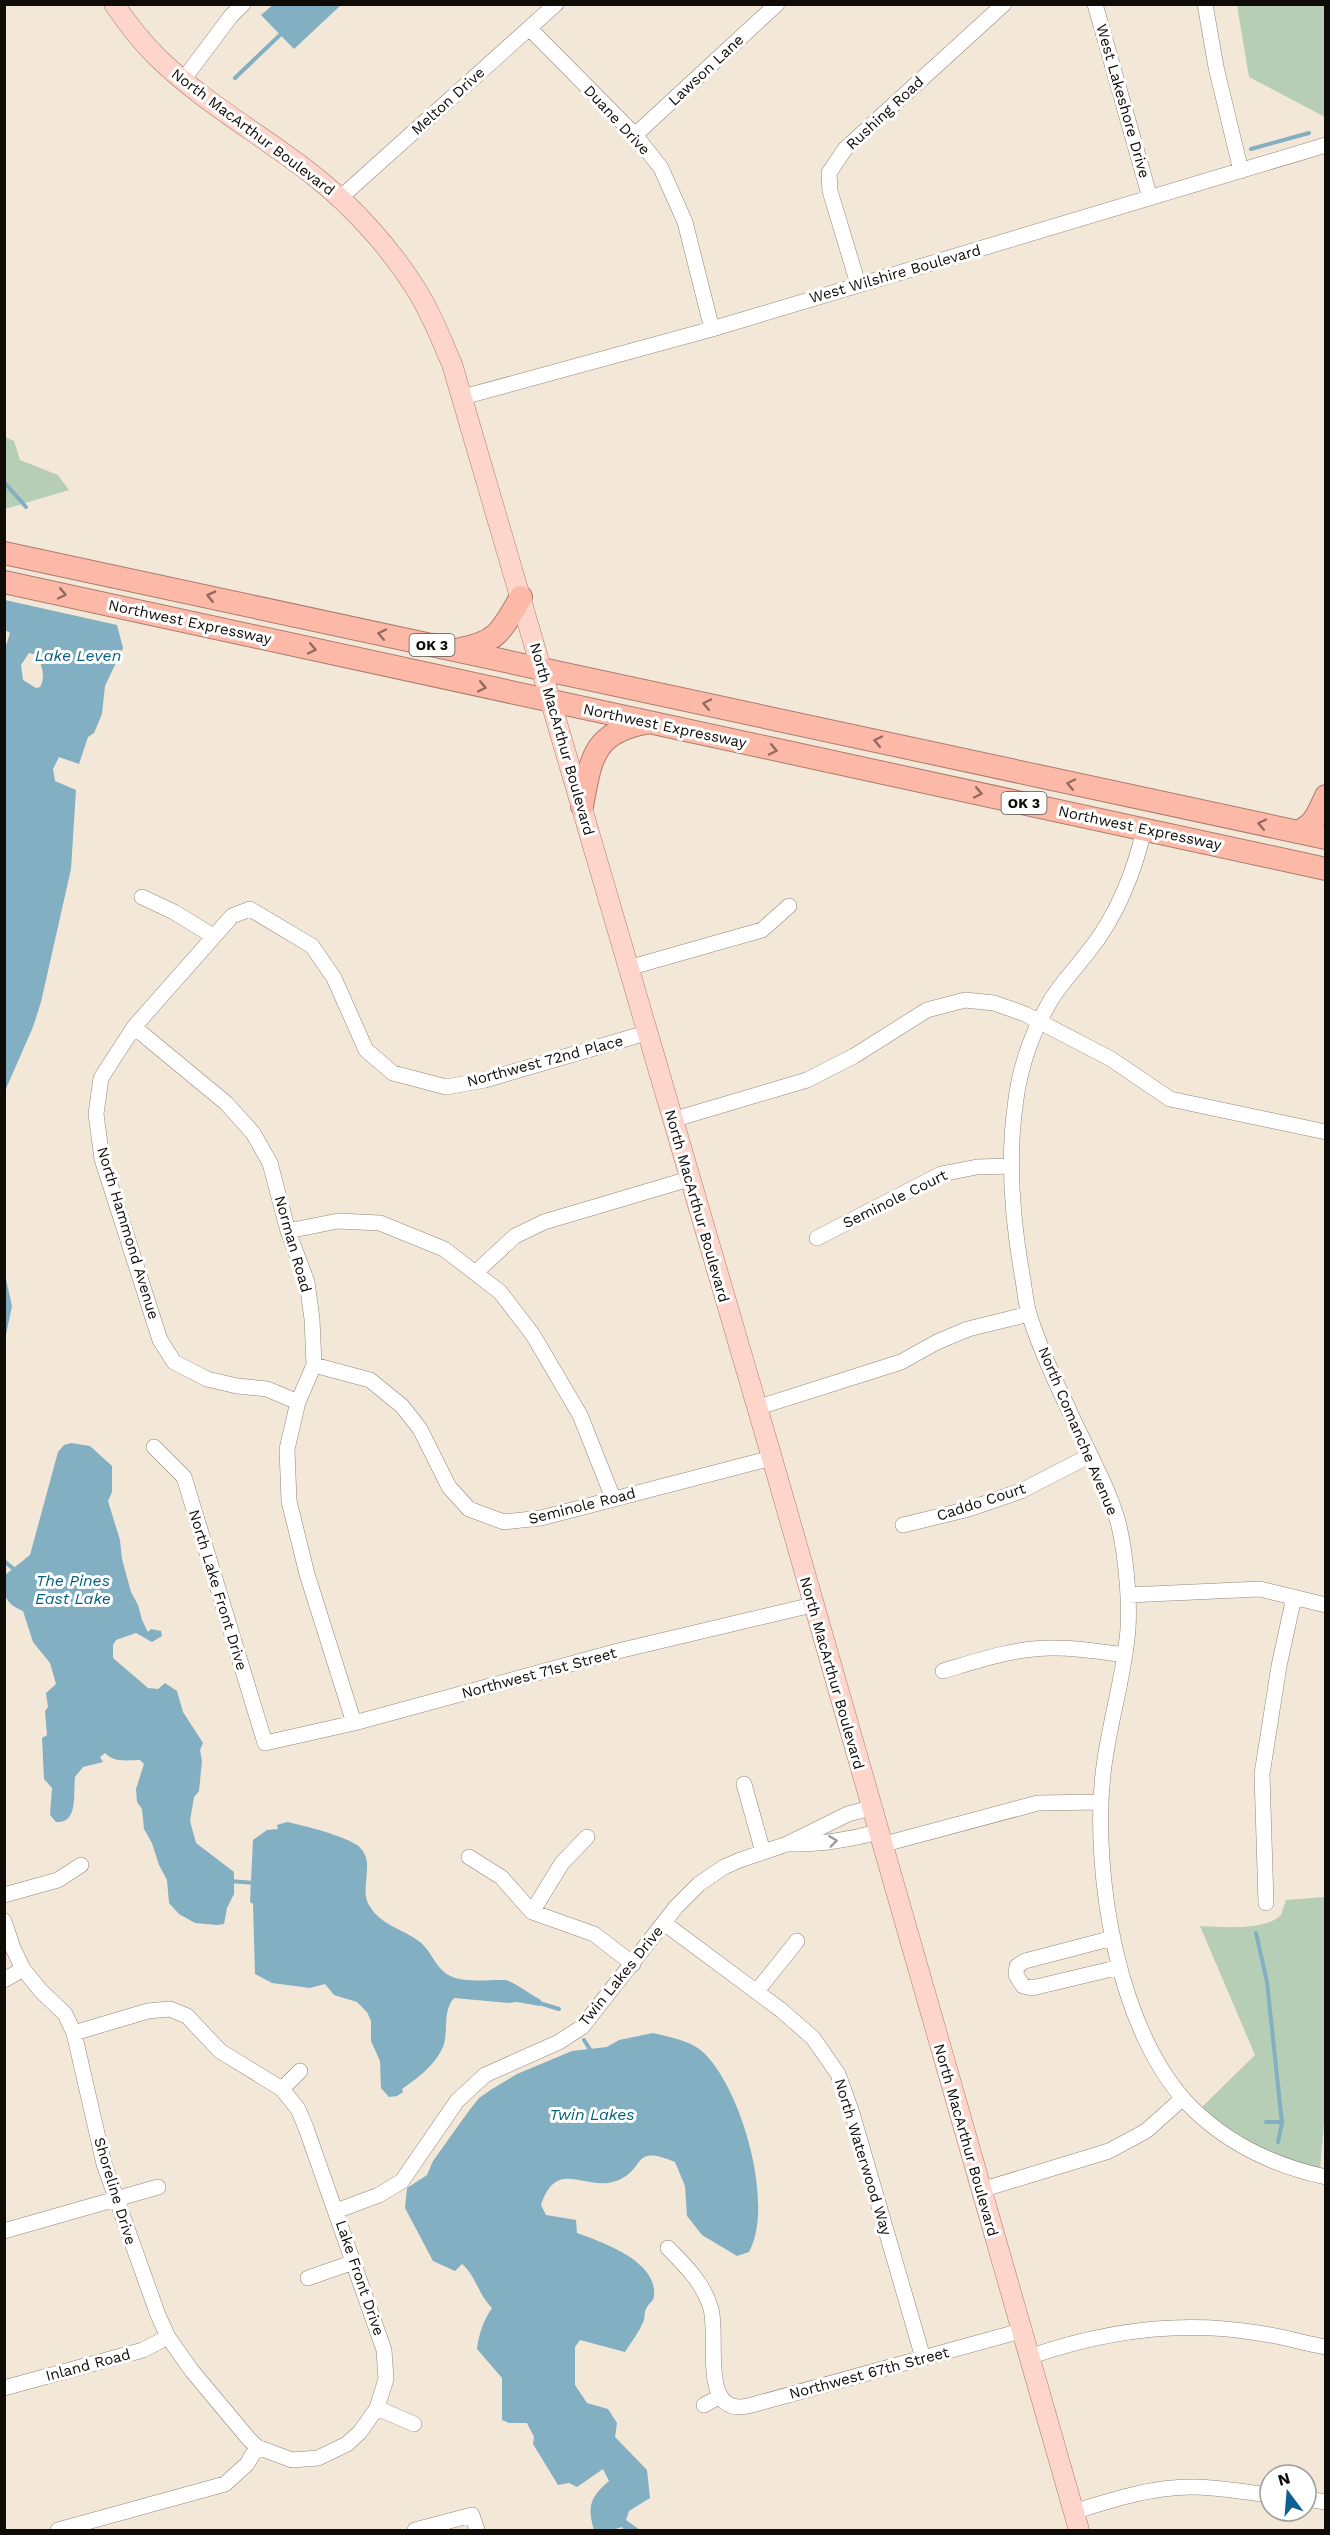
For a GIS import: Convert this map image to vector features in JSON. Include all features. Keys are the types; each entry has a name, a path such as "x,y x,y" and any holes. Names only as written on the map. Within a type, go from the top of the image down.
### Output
{"highway":[{"name":"Northwest Expressway","path":"4,553 1016,772 1317,832"},
{"name":"Northwest Expressway","path":"4,582 1316,867"},
{"path":"456,650 478,646 492,639 504,626 521,597"},
{"path":"263,638 268,610"},
{"path":"582,806 592,757 603,741 618,730 648,722"},
{"path":"859,769 925,761 936,754"},
{"path":"931,783 937,776 948,772 1016,772"},
{"path":"1316,867 1317,832 1308,827 1315,820 1326,796"}],"main road":[{"name":"North MacArthur Boulevard","path":"114,4 158,57 183,80 314,176 340,198 413,284 438,330 463,398 552,701 646,1033 772,1458 812,1605 1076,2521"}],"street":[{"path":"183,80 231,16 243,4"},
{"name":"Melton Drive","path":"340,198 556,4"},
{"name":"Lawson Lane","path":"635,135 777,4"},
{"name":"Rushing Road","path":"858,284 830,191 829,174 844,148 1004,4"},
{"name":"West Lakeshore Drive","path":"1095,4 1150,198"},
{"path":"1205,4 1218,76 1241,171"},
{"name":"Duane Drive","path":"530,29 635,135 661,168 685,222 711,329"},
{"name":"West Wilshire Boulevard","path":"463,398 711,329 1326,145"},
{"name":"North Comanche Avenue","path":"1144,829 1137,858 1106,925 1088,953 1062,983 1039,1022 1026,1057 1017,1092 1012,1166 1015,1230 1029,1314 1089,1456 1105,1488 1119,1526 1129,1614 1125,1655 1107,1747 1101,1802 1102,1857 1113,1938 1120,1967 1149,2045 1183,2098 1213,2127 1246,2149 1277,2164 1326,2177"},
{"path":"142,897 174,912 213,936"},
{"path":"628,968 762,930 789,906"},
{"name":"Northwest 72nd Place","path":"213,936 232,916 250,909 312,946 334,978 366,1050 393,1073 446,1087 485,1080 646,1033"},
{"name":"North Hammond Avenue","path":"213,936 134,1027 101,1078 96,1114 102,1159 160,1340 174,1362 207,1379 237,1386 267,1389 298,1401"},
{"path":"672,1120 762,1095 813,1077 854,1056 913,1017 953,1001 965,1000 994,1002 1039,1022 1111,1059 1170,1099 1326,1132"},
{"name":"Norman Road","path":"134,1027 226,1103 253,1132 270,1163 288,1232 307,1282 312,1319 314,1365 298,1401 287,1449 289,1501 308,1574 354,1723"},
{"name":"Seminole Court","path":"817,1238 941,1174 977,1167 1012,1166"},
{"path":"475,1273 514,1236 544,1222 689,1179"},
{"path":"288,1232 338,1221 380,1223 444,1249 500,1293 533,1335 580,1415 613,1498"},
{"path":"756,1408 901,1362 937,1342 968,1329 1029,1314"},
{"name":"Seminole Road","path":"314,1365 370,1380 402,1406 420,1429 449,1487 469,1509 504,1522 541,1518 772,1458"},
{"name":"North Lake Front Drive","path":"154,1447 184,1477 265,1743"},
{"name":"Caddo Court","path":"903,1526 969,1509 1021,1491 1089,1456"},
{"path":"1128,1595 1269,1590 1326,1605"},
{"path":"1266,1903 1262,1774 1279,1666 1294,1597"},
{"name":"Northwest 71st Street","path":"265,1743 354,1723 618,1651 812,1605"},
{"path":"944,1671 994,1656 1055,1647 1125,1655"},
{"path":"744,1784 763,1852"},
{"path":"787,1844 805,1845 880,1838 1038,1803 1101,1802"},
{"name":"Twin Lakes Drive","path":"336,2211 379,2195 402,2181 457,2102 476,2082 494,2069 559,2042 582,2027 689,1893 711,1875 740,1860 787,1844 848,1814 871,1808"},
{"path":"532,1912 562,1863 587,1837"},
{"path":"469,1857 501,1877 532,1912 594,1934 633,1964"},
{"path":"4,1895 58,1880 81,1865"},
{"name":"Shoreline Drive","path":"4,1922 23,1969 41,1991 65,2014 74,2033 94,2124 116,2200 148,2291 168,2337 192,2371 257,2447"},
{"name":"North Waterwood Way","path":"664,1923 757,1991 813,2038 829,2060 845,2090 923,2358"},
{"path":"1113,1938 1025,1960 1017,1966 1017,1979 1023,1986 1032,1988 1120,1967"},
{"path":"757,1991 797,1941"},
{"path":"4,1980 23,1969"},
{"name":"Lake Front Drive","path":"74,2033 148,2011 170,2009 188,2016 219,2051 282,2090 298,2109 384,2350 386,2379 377,2408 360,2432 347,2444 318,2458 292,2460 257,2447"},
{"path":"282,2090 300,2071"},
{"path":"981,2190 1109,2151 1146,2131 1183,2098"},
{"path":"4,2231 158,2187"},
{"path":"668,2248 690,2271 709,2303 713,2321 715,2381 719,2397 704,2405"},
{"path":"308,2278 354,2262"},
{"path":"1029,2357 1074,2343 1129,2331 1176,2326 1258,2332 1326,2347"},
{"name":"Northwest 67th Street","path":"719,2397 726,2405 740,2408 1021,2331"},
{"name":"Inland Road","path":"4,2388 142,2350 168,2337"},
{"path":"377,2408 414,2424"},
{"path":"58,2530 225,2484 243,2470 257,2447"},
{"path":"1076,2521 1129,2495 1167,2489 1208,2488 1258,2494"},
{"path":"415,2530 472,2515 477,2530"}],"green space":[{"path":"1237,5 1325,5 1325,117 1249,77"},
{"path":"5,437 14,441 20,460 58,475 69,490 5,509"},
{"path":"1325,1897 1326,2099 1320,2169 1262,2150 1224,2126 1202,2107 1255,2055 1200,1926 1243,1927 1265,1924 1281,1915 1286,1900"}],"water":[{"path":"274,4 341,5 294,49 261,15"},
{"name":"Lake Leven","path":"5,600 117,625 123,648 105,686 102,714 94,733 88,737 79,764 59,757 53,769 55,781 76,790 71,869 41,1002 33,1027 5,1091 4,652 10,633 5,630","holes":["29,653 37,655 43,675 40,687 36,688 23,680 21,665"]},
{"path":"4,1275 12,1306 5,1339"},
{"name":"The Pines East Lake","path":"71,1443 90,1446 112,1466 112,1492 108,1501 120,1540 122,1559 131,1592 148,1632 151,1629 161,1631 162,1636 152,1642 136,1633 116,1640 113,1645 113,1658 148,1688 158,1689 165,1683 177,1691 183,1712 203,1743 200,1750 202,1761 199,1791 194,1797 190,1821 196,1843 234,1872 234,1894 227,1908 224,1924 195,1923 179,1914 169,1903 167,1880 144,1829 142,1809 137,1802 136,1789 144,1764 140,1760 117,1760 105,1753 100,1757 103,1762 83,1767 75,1777 72,1813 68,1818 56,1822 50,1815 52,1788 44,1779 42,1738 47,1735 46,1693 56,1684 50,1663 33,1642 23,1611 8,1601 6,1597 5,1575 30,1555 58,1452 64,1445"},
{"path":"287,1822 333,1834 359,1847 366,1859 366,1896 369,1905 380,1918 420,1942 440,1968 449,1975 464,1980 508,1981 541,2000 540,2006 517,2002 454,1998 448,2008 444,2044 437,2058 421,2075 402,2089 403,2092 389,2097 381,2088 380,2061 371,2041 371,2021 367,2012 357,2002 334,1995 325,1984 310,1988 272,1983 255,1974 253,1904 250,1902 253,1840 267,1830 278,1829 277,1825"},
{"name":"Twin Lakes","path":"653,2033 680,2040 699,2049 718,2070 731,2093 742,2120 756,2178 758,2206 756,2231 749,2252 737,2256 702,2235 687,2216 685,2186 675,2162 651,2155 640,2160 632,2171 616,2181 593,2183 564,2179 555,2183 548,2191 541,2205 546,2215 576,2220 577,2233 613,2248 638,2263 653,2284 653,2300 646,2309 644,2320 625,2352 580,2340 575,2347 575,2385 587,2403 608,2409 617,2423 615,2437 647,2470 650,2498 629,2511 626,2520 640,2530 624,2530 622,2527 612,2530 594,2530 591,2515 592,2503 594,2497 609,2481 603,2469 577,2487 569,2483 558,2485 533,2444 534,2437 527,2423 509,2423 502,2420 502,2378 477,2349 482,2328 492,2308 483,2297 471,2274 462,2264 455,2271 433,2261 405,2208 407,2188 427,2175 433,2161 468,2112 479,2098 492,2089 517,2074 572,2051 607,2047 619,2040"}],"waterway":[{"path":"235,78 282,33"},
{"path":"1251,149 1309,133"},
{"path":"4,482 26,507"},
{"path":"4,1561 15,1570"},
{"path":"229,1881 255,1883"},
{"path":"1256,1933 1267,1982 1282,2123 1278,2142"},
{"path":"536,2002 559,2009"},
{"path":"584,2040 591,2051"},
{"path":"1266,2122 1282,2122"}]}
